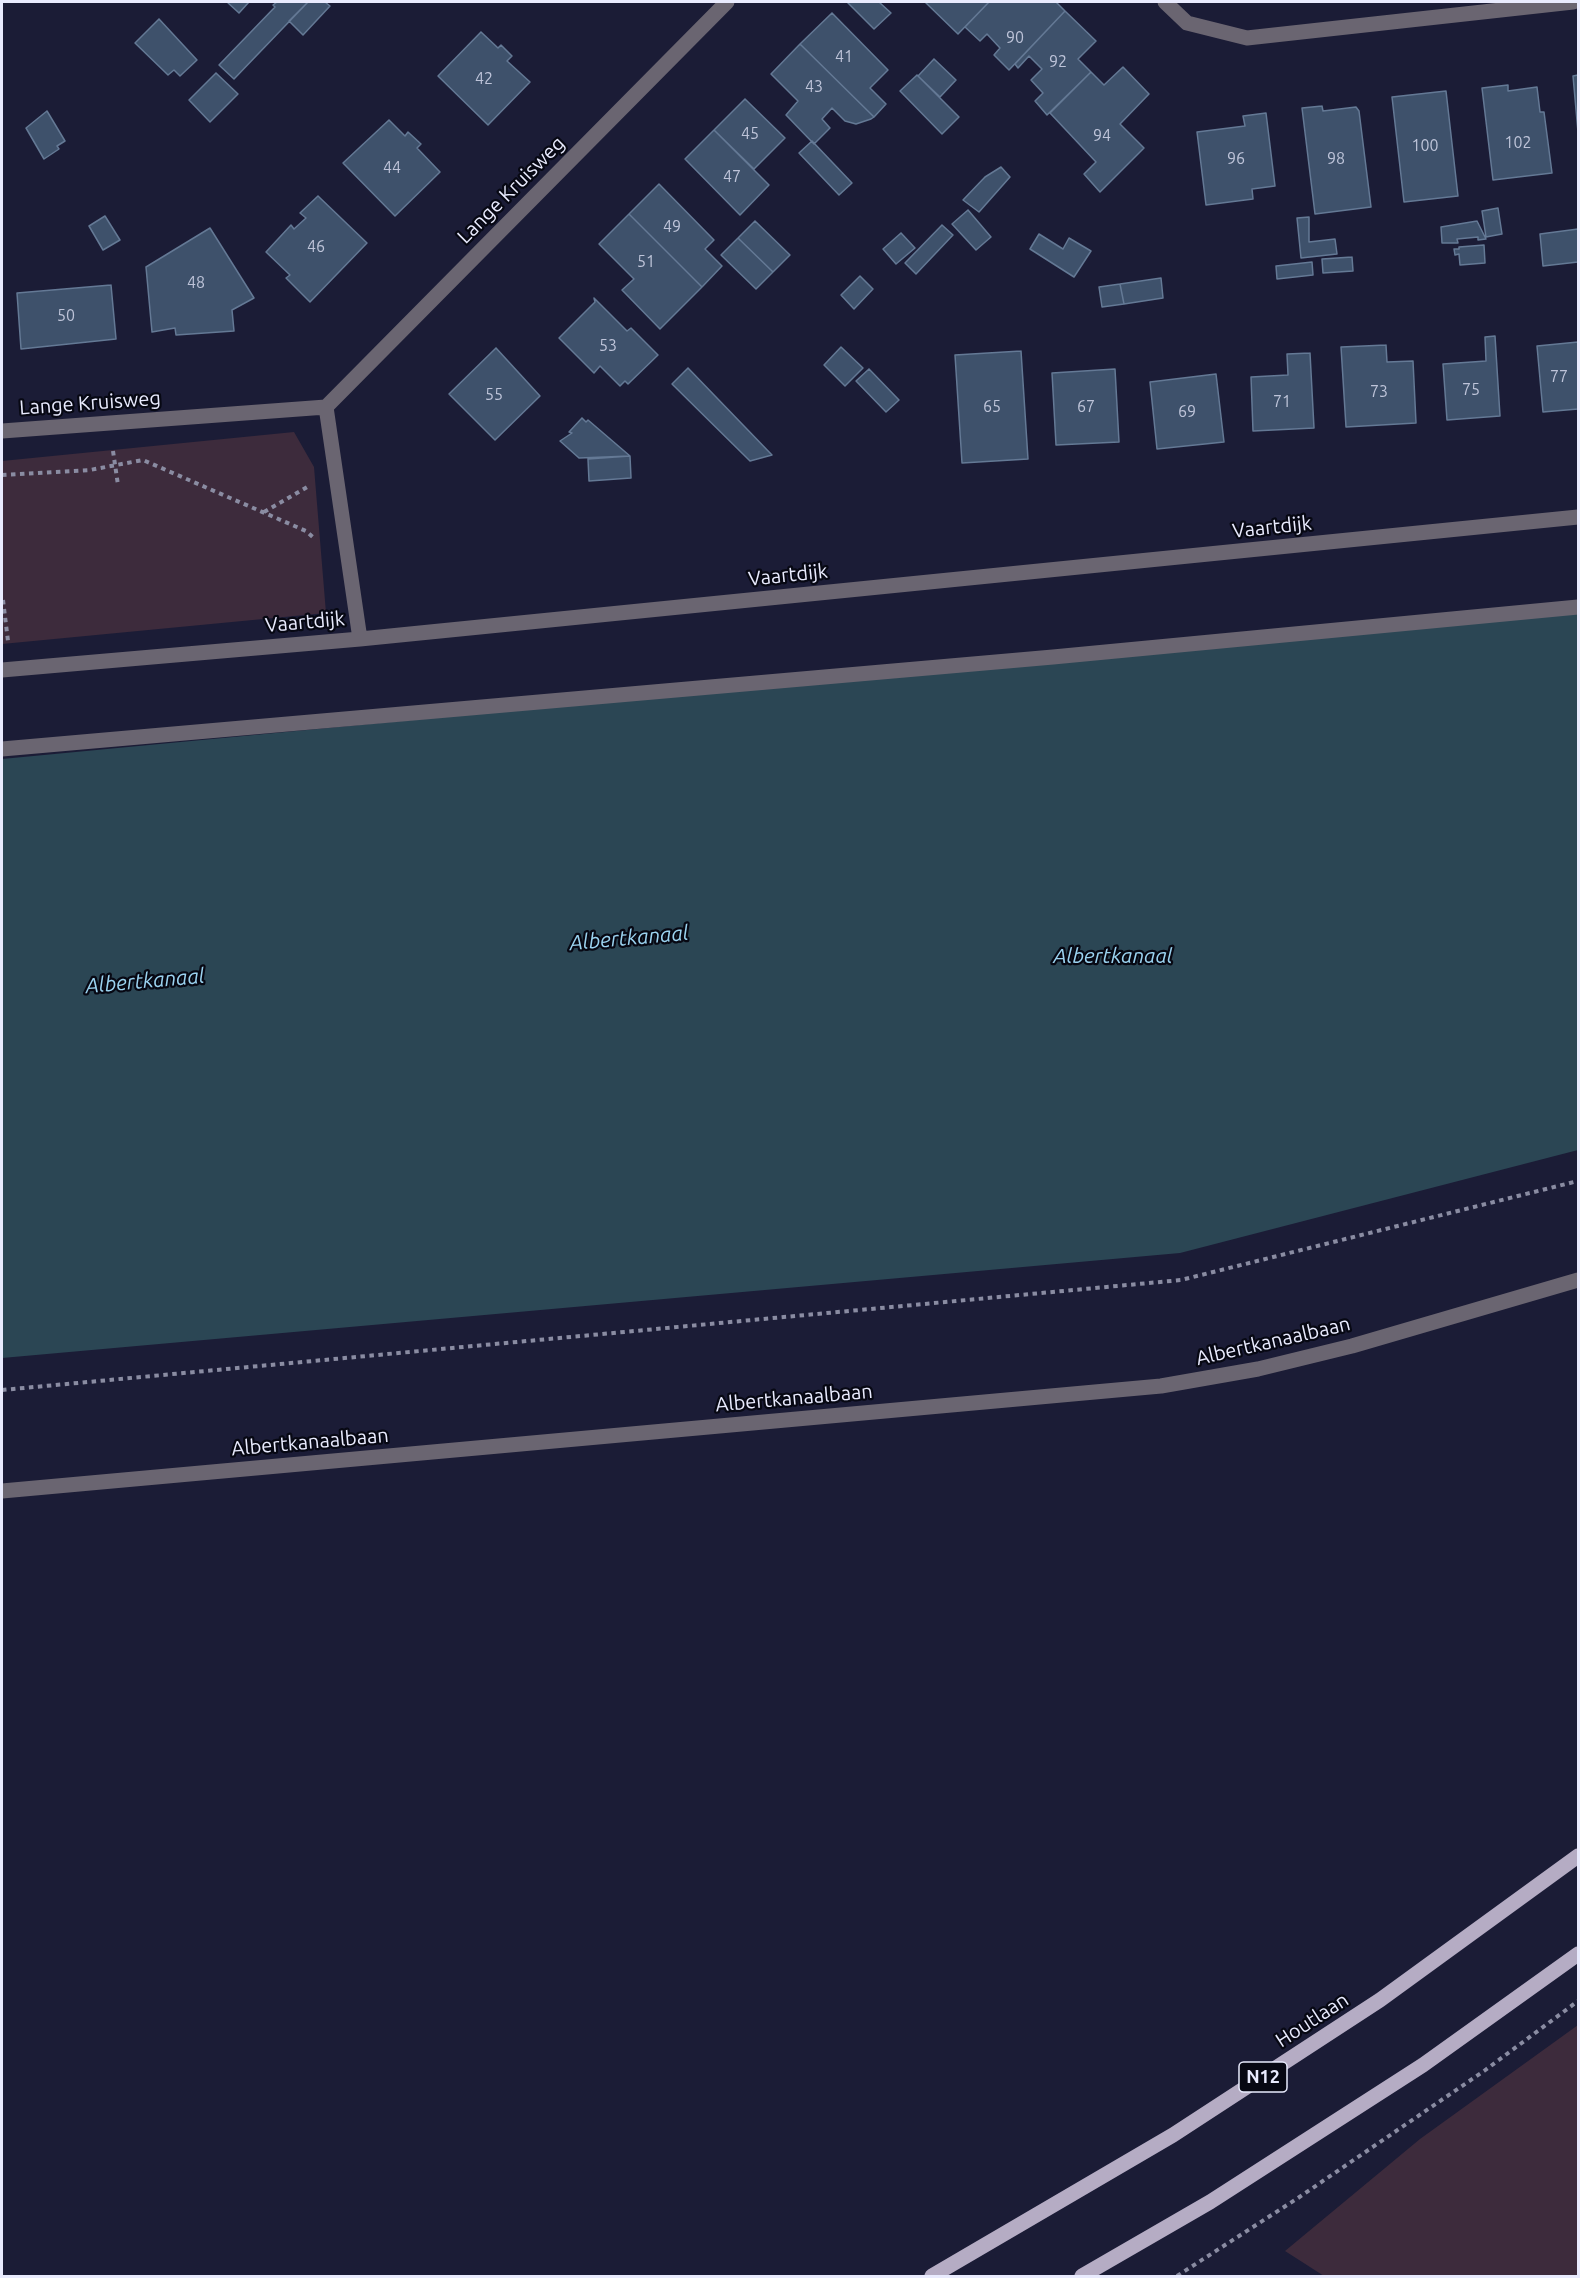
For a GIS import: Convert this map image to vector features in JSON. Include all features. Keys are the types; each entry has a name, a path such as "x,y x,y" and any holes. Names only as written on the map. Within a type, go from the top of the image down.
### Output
{"main road":[{"name":"Houtlaan","path":"932,2277 1173,2135 1341,2026 1578,1856"},
{"path":"1082,2277 1210,2202 1414,2072 1578,1954"}],"street":[{"name":"Lange Kruisweg","path":"2,431 326,407 727,2"},
{"path":"1164,2 1187,23 1247,38 1523,4 1573,2"},
{"path":"326,407 360,639"},
{"name":"Vaartdijk","path":"6,669 360,639 1578,517"},
{"path":"2,749 1053,657 1578,607"},
{"name":"Albertkanaalbaan","path":"2,1491 1161,1386 1258,1369 1352,1346 1578,1280"}],"path":[{"path":"2,475 90,470 143,460 306,531 350,569"},
{"path":"263,512 336,471"},
{"path":"3,600 6,669"},
{"path":"2,1390 1181,1280 1578,1181"},
{"path":"1177,2277 1298,2199 1475,2078 1578,2001"}],"shaded area":[{"path":"294,432 314,467 326,613 2,644 2,461"},
{"path":"1578,2025 1578,2276 1324,2276 1285,2251 1420,2139"}],"water":[{"name":"Albertkanaal","path":"1578,609 1578,1150 1180,1253 2,1358 2,759"}],"building":[{"path":"227,2 249,2 239,13"},
{"path":"277,2 308,2 234,79 219,65 275,7 273,5"},
{"path":"308,2 325,2 330,6 303,35 289,21"},
{"path":"847,2 879,2 891,13 874,29"},
{"path":"925,2 989,2 958,34"},
{"path":"989,2 1056,2 1065,11 1009,70 994,55 1000,48 987,34 980,41 965,27"},
{"path":"1065,11 1096,41 1078,59 1091,72 1047,115 1035,101 1043,93 1031,80 1042,69 1029,56 1018,68 1015,64"},
{"path":"832,13 888,70 870,88 886,104 874,117 800,44"},
{"path":"159,19 197,60 180,76 174,70 168,75 135,43"},
{"path":"481,32 498,48 501,45 512,56 507,61 530,82 488,125 438,76"},
{"path":"800,44 874,117 856,124 845,121 832,108 822,119 830,128 814,144 786,115 798,101 771,74"},
{"path":"934,59 956,80 940,97 918,76"},
{"path":"1123,67 1149,94 1120,124 1144,148 1100,192 1084,174 1096,162 1050,113 1091,72 1104,85"},
{"path":"216,73 238,94 210,122 189,100"},
{"path":"917,75 959,117 942,134 900,91"},
{"path":"1578,75 1578,132 1573,76"},
{"path":"1508,85 1508,91 1537,87 1540,112 1544,112 1552,173 1493,180 1482,88"},
{"path":"1446,91 1458,196 1404,202 1392,97"},
{"path":"745,99 785,138 754,169 714,130"},
{"path":"1322,106 1323,111 1356,107 1359,111 1371,207 1315,214 1302,108"},
{"path":"47,111 65,141 57,146 59,149 44,159 26,128"},
{"path":"1266,113 1275,186 1252,189 1253,199 1206,205 1197,132 1245,126 1243,116"},
{"path":"389,120 405,136 408,132 421,144 417,148 440,172 395,216 343,163"},
{"path":"714,130 769,185 740,215 685,159"},
{"path":"812,141 852,183 839,195 799,153"},
{"path":"1001,167 1010,177 979,212 963,200 985,177"},
{"path":"659,184 714,240 705,249 722,266 702,287 629,214"},
{"path":"318,196 367,243 310,302 286,278 290,275 266,252 291,225 294,229 306,218 300,213"},
{"path":"1498,208 1502,234 1486,237 1482,211"},
{"path":"968,210 991,237 976,250 952,224"},
{"path":"629,214 702,287 660,329 622,290 634,279 599,244"},
{"path":"105,216 120,240 103,250 89,226"},
{"path":"1309,217 1309,242 1335,239 1337,254 1301,258 1297,218"},
{"path":"755,221 790,255 773,272 738,238"},
{"path":"1477,221 1486,239 1478,240 1478,237 1457,239 1458,243 1442,243 1441,227"},
{"path":"942,225 953,235 916,274 905,263"},
{"path":"210,228 254,298 232,310 234,331 176,335 175,328 152,332 146,267"},
{"path":"1578,229 1578,262 1543,266 1540,234"},
{"path":"901,233 915,248 896,264 883,249"},
{"path":"1039,234 1063,249 1069,238 1091,251 1074,277 1030,249"},
{"path":"738,238 773,272 756,289 721,255"},
{"path":"1484,245 1485,263 1460,265 1459,254 1455,255 1454,249"},
{"path":"1352,257 1353,271 1323,273 1322,259"},
{"path":"1312,262 1313,275 1277,279 1276,266"},
{"path":"860,276 873,289 854,309 841,295"},
{"path":"1161,278 1163,298 1124,304 1120,284"},
{"path":"1120,284 1124,304 1102,307 1099,287"},
{"path":"111,285 116,339 21,349 17,293"},
{"path":"594,298 627,331 631,328 658,355 628,384 625,381 620,386 600,366 594,373 559,338 595,302"},
{"path":"1495,336 1500,416 1447,420 1443,364 1486,361 1485,337"},
{"path":"1578,342 1578,409 1543,412 1537,346"},
{"path":"1386,345 1387,362 1413,361 1416,423 1346,427 1341,347"},
{"path":"841,347 863,368 845,386 824,365"},
{"path":"496,348 540,396 495,440 449,394"},
{"path":"1021,351 1028,459 962,463 955,355"},
{"path":"1310,353 1314,428 1253,431 1251,377 1288,375 1287,354"},
{"path":"688,368 772,455 750,461 672,384"},
{"path":"869,369 899,400 886,412 856,381"},
{"path":"1115,369 1119,442 1056,445 1052,373"},
{"path":"1216,374 1224,442 1157,449 1150,382"},
{"path":"582,418 586,422 588,420 630,456 579,458 560,441 572,433 569,432"},
{"path":"630,456 631,478 589,481 588,459"}]}
